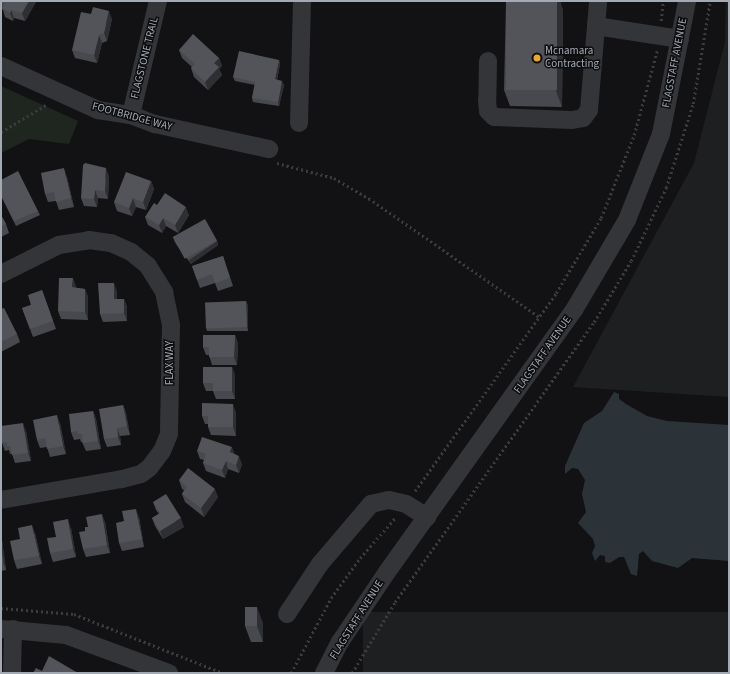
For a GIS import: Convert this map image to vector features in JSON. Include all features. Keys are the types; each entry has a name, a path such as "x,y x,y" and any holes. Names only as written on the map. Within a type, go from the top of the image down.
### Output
{"street":[{"name":"FLAGSTONE TRAIL","path":"131,115 158,1"},
{"path":"298,123 302,1"},
{"path":"488,61 488,111 494,117 572,120 583,118 589,110 598,1"},
{"name":"FLAGSTAFF AVENUE","path":"324,673 340,642 574,310 627,220 661,134 686,1"},
{"path":"596,26 680,39"},
{"name":"FOOTBRIDGE WAY","path":"1,66 98,110 131,115 155,124 271,155"},
{"name":"FLAX WAY","path":"1,274 59,245 89,240 111,243 139,258 156,278 168,303 171,325 169,434 162,451 148,468 141,474 122,479 1,500"},
{"path":"287,614 320,564 371,504 390,500 406,504 427,517"},
{"path":"12,673 7,629 66,635 168,673"}],"path":[{"path":"291,673 332,598 360,558 406,504 539,318 601,218 634,135 656,54 663,1"},
{"path":"1,132 51,102"},
{"path":"271,155 334,178 347,185 379,205 539,318"},
{"path":"1,608 74,614 223,673"}],"shaded area":[{"path":"726,1 729,1 729,397 573,387 694,163 725,42"},
{"path":"1,86 78,121 69,144 29,139 1,153"},
{"path":"614,392 619,394 619,399 647,416 667,421 729,425 729,561 692,558 678,568 652,561 643,551 639,554 637,576 631,574 624,557 619,557 610,563 605,562 605,556 600,555 595,561 592,553 595,546 593,539 578,523 586,512 582,494 585,480 578,469 572,468 565,474 565,466 584,423 602,411"},
{"path":"363,612 729,612 729,673 363,673"}],"building":[{"path":"1,1 29,1 22,13 11,10 10,13 2,8 5,4"},
{"name":"Mcnamara Contracting","path":"506,1 557,1 557,90 506,90"},
{"path":"93,7 109,11 104,33 99,35 94,55 72,50 81,12 91,14"},
{"path":"193,34 219,58 214,63 219,67 205,82 191,68 195,64 179,50"},
{"path":"239,51 279,60 275,79 282,81 278,102 252,98 255,82 233,77"},
{"path":"85,163 106,168 105,191 95,190 94,199 81,198 83,165"},
{"path":"64,168 71,198 56,202 54,192 45,194 41,173"},
{"path":"18,171 38,211 14,221 1,195 1,180"},
{"path":"126,172 151,181 143,202 133,198 129,208 114,202"},
{"path":"165,193 186,207 175,225 163,218 159,225 145,217 154,203 157,205"},
{"path":"1,215 6,224 1,227"},
{"path":"205,219 217,241 185,259 173,237"},
{"path":"223,256 230,278 215,283 212,274 197,280 192,266"},
{"path":"59,278 73,278 72,287 85,289 85,312 58,311"},
{"path":"98,283 114,283 114,299 124,299 124,313 100,314"},
{"path":"42,290 53,321 30,329 22,308 31,305 28,295"},
{"path":"246,301 247,327 206,328 205,302"},
{"path":"4,308 17,334 1,342 1,309"},
{"path":"203,335 235,335 234,357 209,357 209,347 203,347"},
{"path":"203,367 232,367 232,391 213,391 213,383 203,383"},
{"path":"202,403 233,404 233,427 208,427 208,416 202,416"},
{"path":"123,405 127,426 117,428 118,437 104,439 99,409"},
{"path":"93,411 98,441 83,443 82,434 78,434 78,431 71,432 69,414"},
{"path":"57,415 63,446 47,449 45,438 37,440 33,420"},
{"path":"23,423 28,453 12,455 10,446 7,446 7,442 2,443 1,426"},
{"path":"202,437 232,447 230,452 239,456 236,465 226,461 222,470 203,463 206,454 197,451"},
{"path":"188,468 215,489 201,508 182,494 187,487 179,480"},
{"path":"166,494 181,518 160,531 152,518 160,513 153,502"},
{"path":"136,509 142,539 119,543 116,523 124,521 122,511"},
{"path":"102,514 107,545 83,549 79,532 85,531 85,527 88,527 86,517"},
{"path":"68,519 73,549 50,553 47,538 56,537 53,522"},
{"path":"32,525 39,556 14,560 10,541 20,539 18,528"},
{"path":"1,544 3,562 1,562"},
{"path":"245,607 257,607 257,626 245,626"},
{"path":"49,656 78,673 33,673 36,668 42,671"}],"place":[{"name":"Mcnamara Contracting","path":"537,58"}]}
